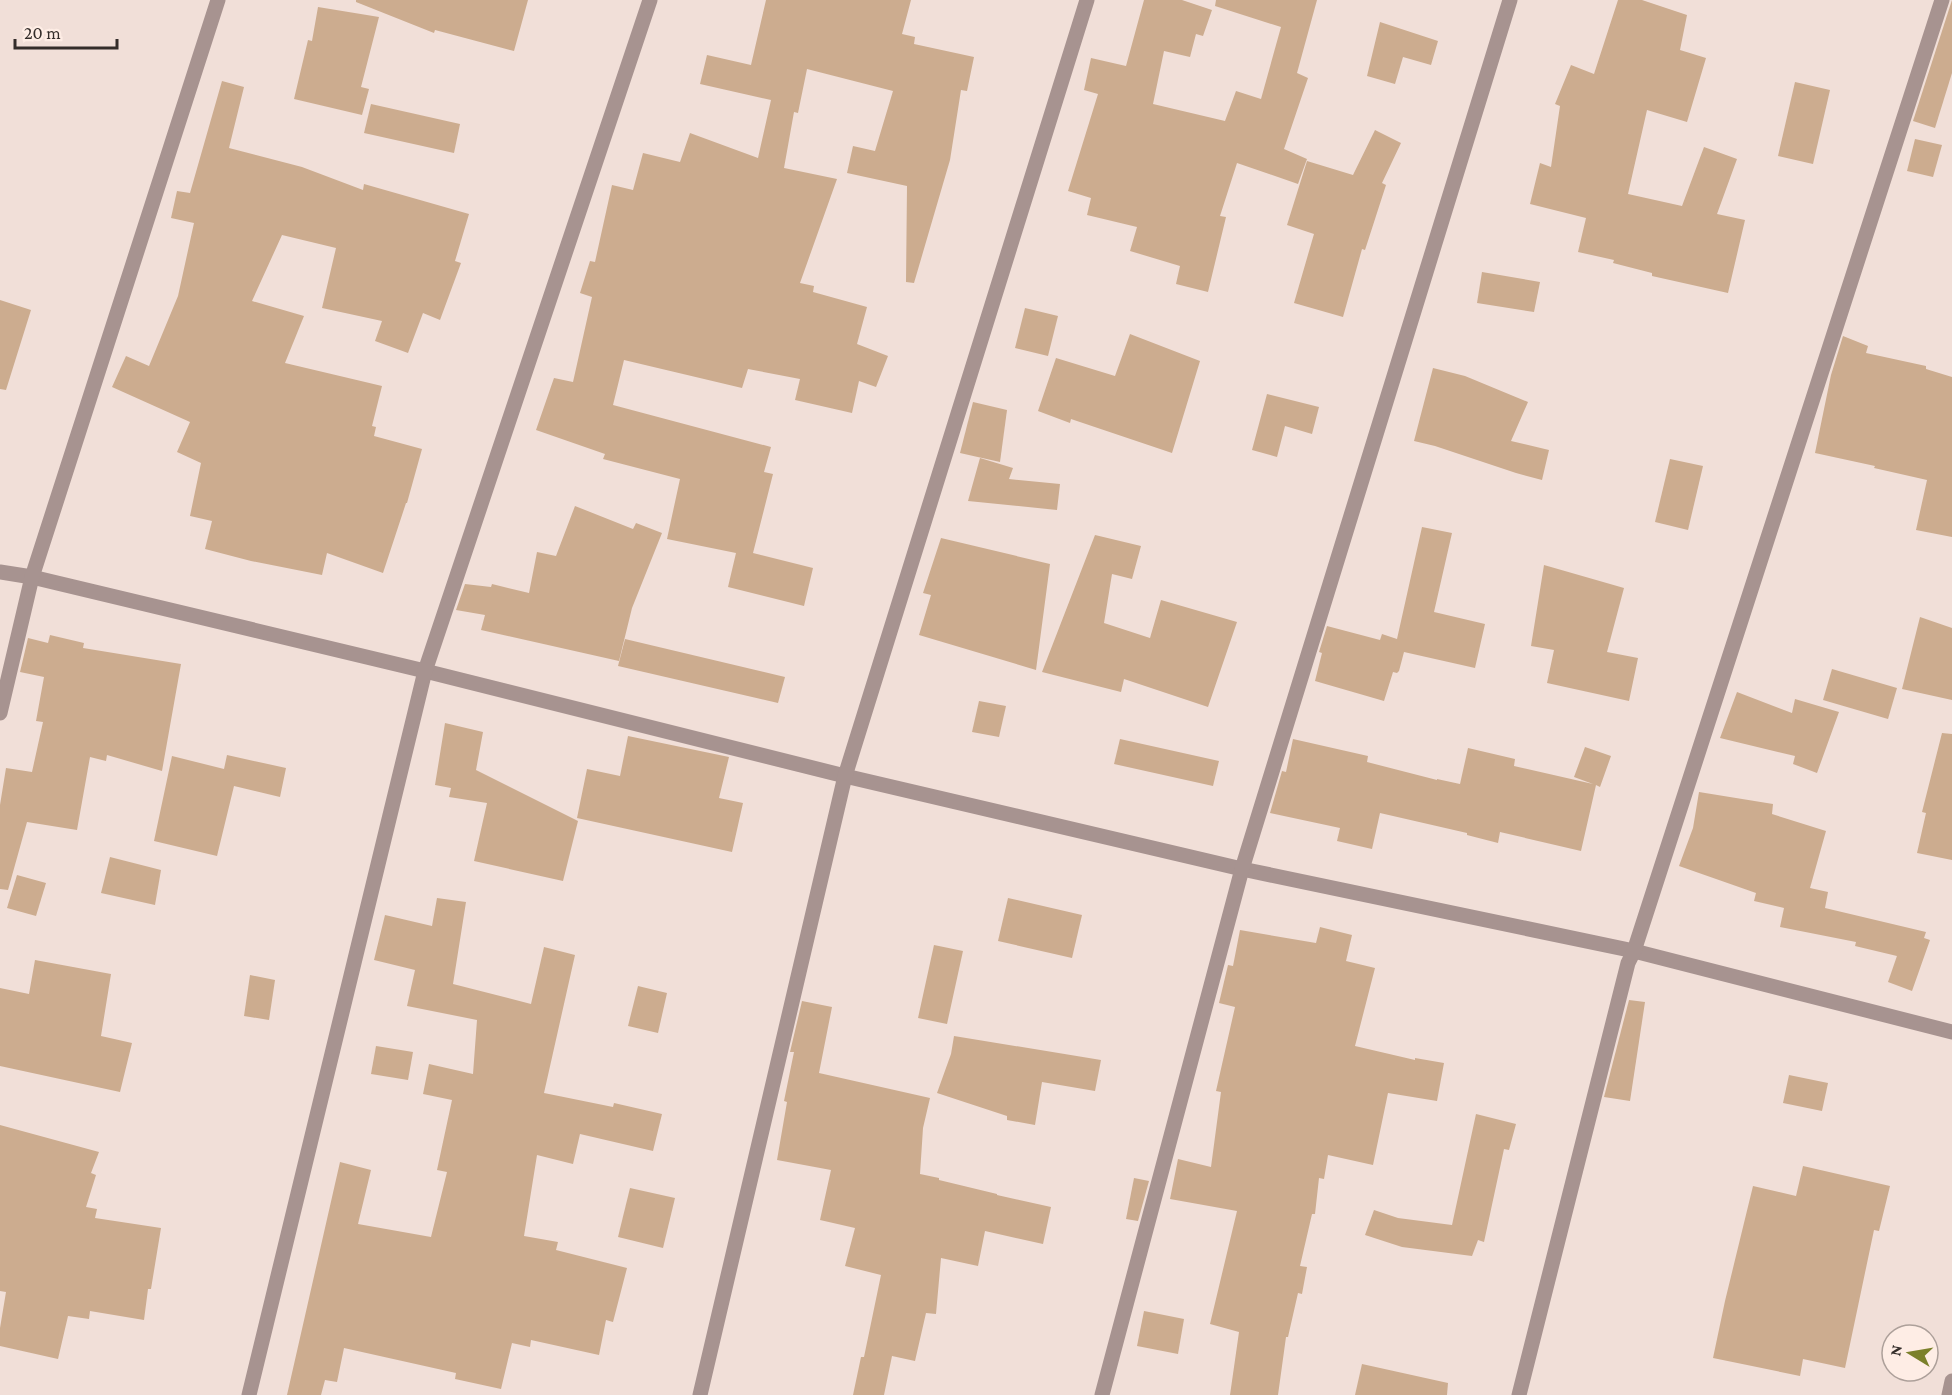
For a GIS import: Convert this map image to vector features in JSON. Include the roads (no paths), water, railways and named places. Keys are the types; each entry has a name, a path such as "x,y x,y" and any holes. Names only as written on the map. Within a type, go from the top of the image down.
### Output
{"street":[{"path":"0,713 32,577 218,0"},
{"path":"249,1395 425,671 650,0"},
{"path":"700,1395 845,776 1087,0"},
{"path":"1102,1395 1242,869 1510,0"},
{"path":"1519,1395 1628,963 1634,951 1942,0"},
{"path":"0,572 32,577 425,671 845,776 1242,869 1634,951 1952,1032"},
{"path":"1948,1395 1952,1381"}]}
